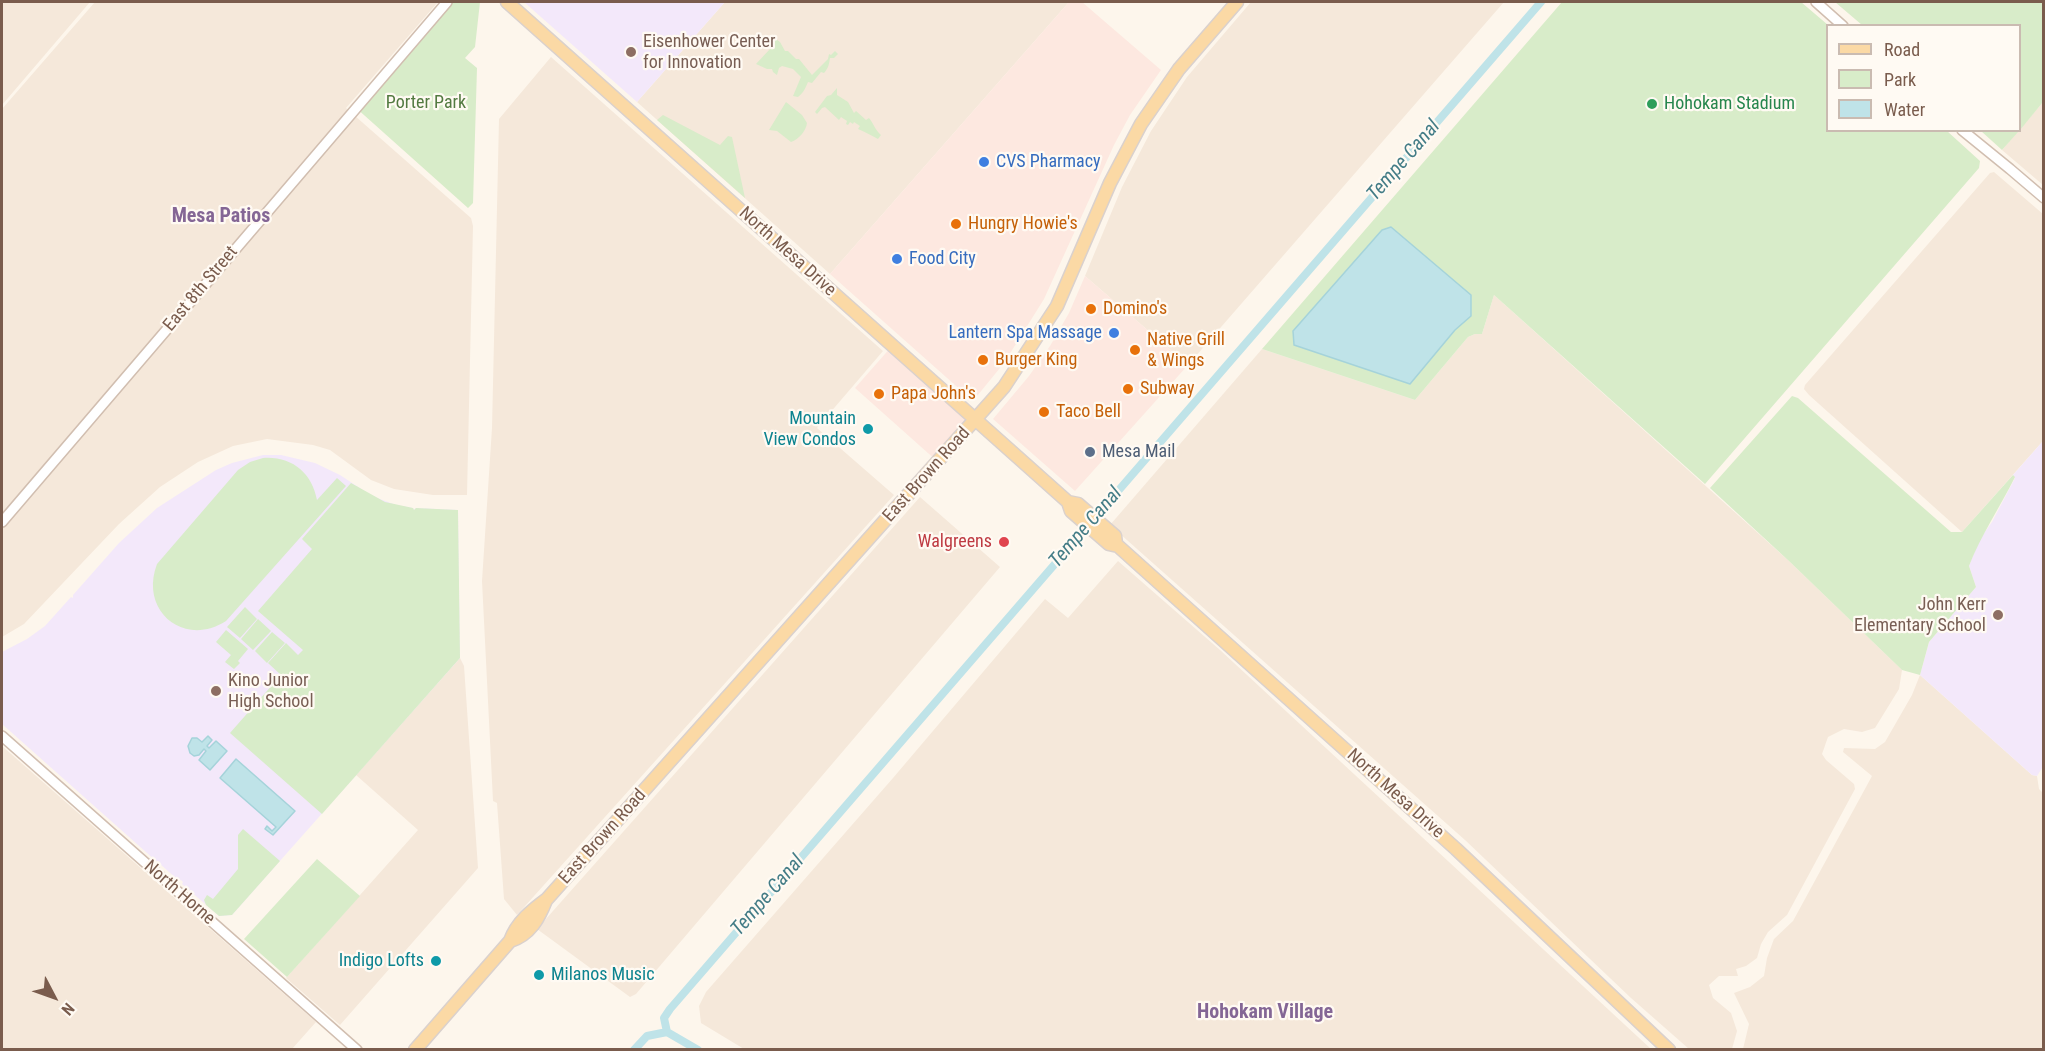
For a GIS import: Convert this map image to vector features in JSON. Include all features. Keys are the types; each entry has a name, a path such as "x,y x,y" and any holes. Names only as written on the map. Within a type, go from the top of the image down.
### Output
{"main road":[{"name":"North Mesa Drive","path":"507,2 1068,502 1078,504 1085,517 1097,527 1115,536 1116,544 1431,826 1669,1050"},
{"name":"East Brown Road","path":"415,1050 510,940 514,930 531,911 547,899 976,420 1019,367 1057,306 1110,183 1141,124 1179,69 1237,2"}],"street":[{"name":"East 8th Street","path":"2,522 447,2"},
{"path":"1816,2 1842,24"},
{"path":"1964,132 2043,198"},
{"name":"North Horne","path":"2,736 357,1050"}],"shaded area":[{"path":"2,2 90,2 2,105"},
{"path":"95,2 438,2 346,108 471,218 473,226 467,495 433,495 394,489 371,480 330,450 313,445 267,439 233,446 198,462 160,487 119,524 24,624 2,637 2,109"},
{"name":"Eisenhower Center for Innovation","path":"524,2 725,2 637,102"},
{"path":"725,2 1069,2 830,274 637,102"},
{"path":"1069,2 1082,2 1161,70 1130,115 1114,145 1044,299 1004,363 973,401 830,274"},
{"path":"1251,2 1504,2 1188,365 1085,276 1122,187 1151,131 1187,77"},
{"path":"551,57 883,351 817,428 894,495 517,915 504,899 497,803 493,801 482,581 492,428 499,119"},
{"path":"2043,102 2043,185 2002,150 2017,132 2021,132 2021,128"},
{"path":"1994,172 2043,214 2043,441 1962,532 1804,389 1805,385 1990,173"},
{"path":"1085,276 1188,365 1075,491 993,419 1029,376 1050,346 1069,313"},
{"path":"1494,295 1790,562 1902,670 1899,689 1875,728 1862,732 1844,729 1828,737 1822,754 1854,784 1855,789 1787,915 1768,932 1757,958 1746,966 1736,969 1738,976 1719,976 1709,985 1713,998 1731,1013 1737,1031 1732,1049 1689,1049 1631,998 1465,840 1110,525 1262,349 1415,400 1468,337 1482,334"},
{"path":"892,346 976,420 938,462 855,388"},
{"name":"John Kerr Elementary School","path":"2043,441 2044,765 2037,776 2032,775 1920,675 1929,642 1976,587 1969,566 1979,540 1992,522 2015,478 2013,475"},
{"name":"Kino Junior High School","path":"263,455 281,455 315,463 340,475 372,496 396,505 414,510 416,508 458,510 460,658 232,915 219,916 2,724 2,652 27,639 45,626 71,597 73,598 73,595 119,543 157,508 216,470 232,463"},
{"path":"920,497 1000,567 636,994 630,997 537,929"},
{"path":"1118,561 1220,650 1651,1049 744,1049 701,1023 699,1006 706,992 893,778 1045,599 1068,618"},
{"path":"460,658 464,666 478,868 340,1025 286,978 418,830 356,775"},
{"path":"1920,675 2032,775 2037,776 2039,789 2044,794 2043,1049 1743,1049 1749,1024 1734,993 1750,987 1764,976 1767,958 1774,939 1793,921 1872,776 1843,752 1844,748 1875,749 1885,742 1912,695"},
{"path":"2,746 316,1022 292,1049 2,1049"}],"green space":[{"name":"Porter Park","path":"447,2 480,2 475,47 465,58 477,68 473,203 468,208 355,107"},
{"path":"1562,2 1801,2 1827,24 1826,132 1948,132 1980,161 1979,168 1705,484 1494,295 1482,334 1468,337 1415,400 1262,349"},
{"path":"1835,2 2043,2 2043,102 2021,129 2021,24 1861,24"},
{"path":"773,37 780,42 785,51 799,59 812,75 828,59 829,54 835,51 838,54 830,58 824,73 821,72 812,83 808,82 798,97 793,96 801,77 793,69 782,66 777,75 772,69 756,64 770,49"},
{"path":"837,88 837,95 848,102 854,113 856,111 866,120 869,118 881,135 878,139 858,129 860,126 854,122 848,125 847,121 841,117 839,120 825,107 817,114 815,112 827,96"},
{"path":"786,102 802,115 807,123 802,134 791,142 777,131 769,130"},
{"path":"663,115 720,145 728,136 732,137 745,198 657,120"},
{"path":"1982,132 2018,132 2002,150"},
{"path":"1792,396 1798,398 1951,532 1962,532 2013,475 2015,477 1969,566 1976,587 1929,642 1920,675 1902,670 1710,488"},
{"path":"263,458 283,460 299,468 311,482 317,500 337,478 346,486 226,621 210,628 195,630 181,627 169,620 160,610 154,597 153,581 157,564 238,470 250,462"},
{"path":"351,483 385,502 414,510 416,508 458,510 460,658 322,814 230,733 281,675 268,663 286,643 298,655 303,650 258,611 312,549 302,539"},
{"path":"245,607 257,619 240,638 227,627"},
{"path":"258,619 271,631 253,650 241,639"},
{"path":"226,630 248,649 234,669 225,662 231,655 216,642"},
{"path":"272,632 285,643 267,663 255,651"},
{"path":"243,829 280,861 232,915 219,916 206,905 204,900 207,895 213,899 238,869 238,835"},
{"path":"317,859 360,896 287,977 244,939"}],"water":[{"path":"1391,227 1471,295 1471,316 1455,330 1410,384 1294,345 1293,331 1382,230"},
{"path":"208,736 212,740 207,746 209,748 216,741 227,751 210,770 199,760 206,751 204,749 199,755 194,756 190,753 188,746 192,738 197,738 202,742"},
{"path":"236,759 295,811 273,835 265,829 267,826 272,831 276,827 220,778"}],"waterway":[{"name":"Tempe Canal","path":"667,1032 664,1018 670,1009 1541,2"},
{"path":"667,1032 698,1050"},
{"path":"634,1050 647,1036 667,1032"}],"place":[{"name":"Eisenhower Center for Innovation","path":"631,52"},
{"name":"Hohokam Stadium","path":"1652,104"},
{"name":"CVS Pharmacy","path":"984,162"},
{"name":"Hungry Howie's","path":"956,224"},
{"name":"Food City","path":"897,259"},
{"name":"Domino's","path":"1091,309"},
{"name":"Lantern Spa Massage","path":"1114,333"},
{"name":"Native Grill & Wings","path":"1135,350"},
{"name":"Burger King","path":"983,360"},
{"name":"Subway","path":"1128,389"},
{"name":"Papa John's","path":"879,394"},
{"name":"Taco Bell","path":"1044,412"},
{"name":"Mountain View Condos","path":"868,429"},
{"name":"Mesa Mail","path":"1090,452"},
{"name":"Walgreens","path":"1004,542"},
{"name":"John Kerr Elementary School","path":"1998,615"},
{"name":"Kino Junior High School","path":"216,691"},
{"name":"Indigo Lofts","path":"436,961"},
{"name":"Milanos Music","path":"539,975"}],"district":[{"name":"Mesa Patios","path":"221,217"},
{"name":"Hohokam Village","path":"1265,1013"}]}
